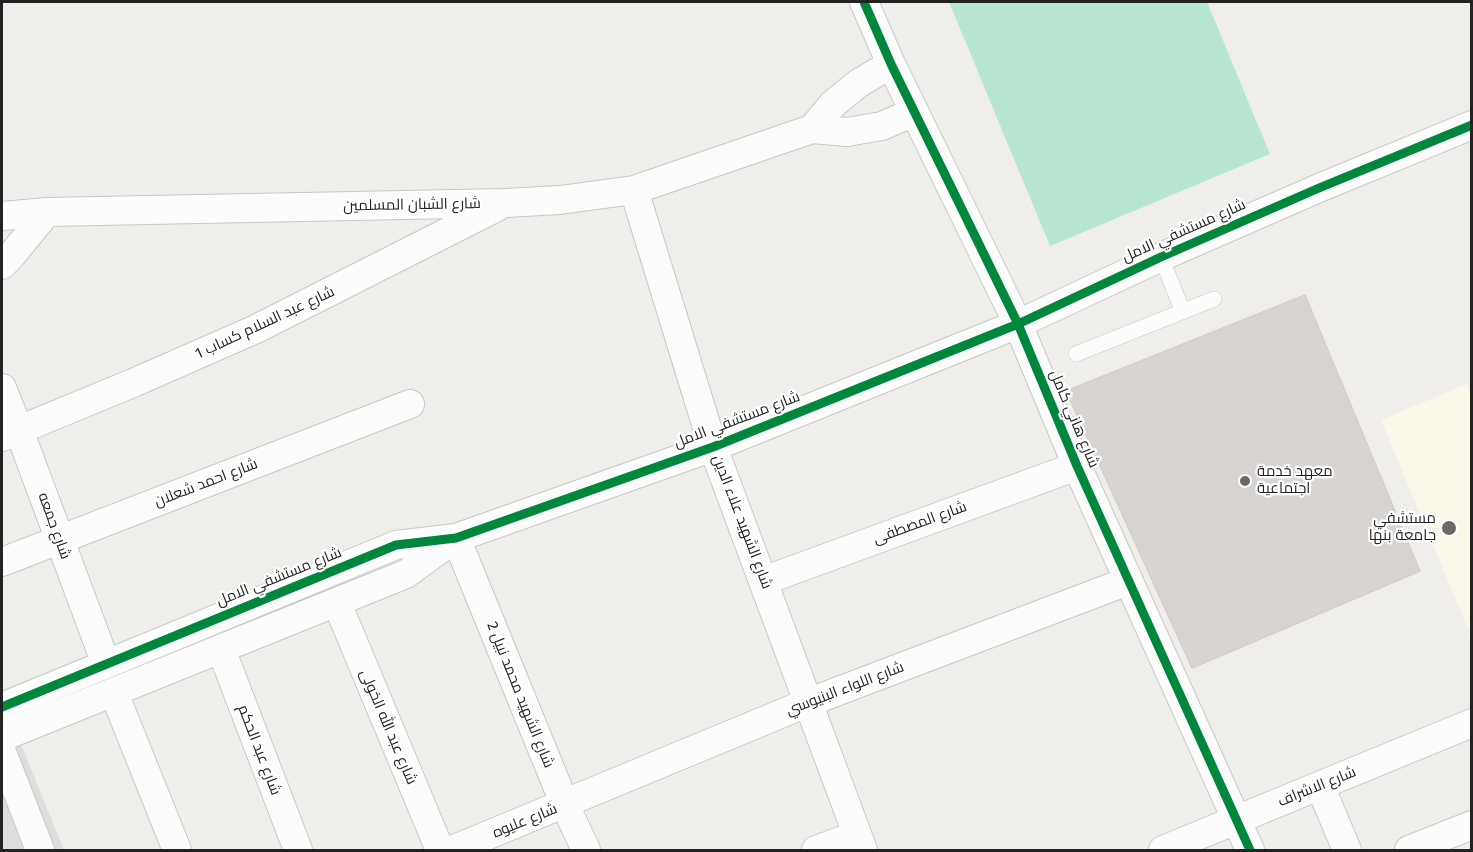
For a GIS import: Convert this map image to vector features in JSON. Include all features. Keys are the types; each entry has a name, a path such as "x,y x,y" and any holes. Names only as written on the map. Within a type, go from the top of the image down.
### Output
{"street":[{"name":"شارع هاني كامل","path":"864,2 891,64 1018,324 1077,466 1250,850"},
{"name":"شارع الشبان المسلمين","path":"812,129 834,104 859,82 891,64"},
{"name":"شارع الشبان المسلمين","path":"2,216 46,212 560,200 634,190 812,129 847,132 882,126 914,112"},
{"name":"شارع مستشفي الامل","path":"2,707 396,545 456,538 713,447 1018,324 1161,257 1472,125"},
{"name":"شارع الشهيد علاء الدين","path":"634,190 713,447 860,843"},
{"name":"شارع عبد السلام كساب 1","path":"10,434 256,329 506,203"},
{"path":"2,265 46,212"},
{"name":"شارع جمعه","path":"2,388 10,434 59,540 106,664"},
{"name":"شارع احمد شعلان","path":"2,562 410,404"},
{"name":"شارع المصطفى","path":"764,580 1077,466"},
{"name":"شارع مستشفي الامل","path":"2,737 406,574 456,538"},
{"name":"شارع الشهيد محمد نبيل 2","path":"456,538 565,805 586,850"},
{"name":"شارع اللواء البنيوسي","path":"565,805 807,703 1128,581"},
{"name":"شارع عبد الله الخولى","path":"337,603 440,850"},
{"name":"شارع عبد الحكم","path":"221,649 298,850"},
{"path":"114,693 177,850"},
{"name":"شارع الاشراف","path":"1163,850 1472,723"},
{"path":"2,752 10,802 39,850"},
{"path":"1320,786 1347,850"},
{"name":"شارع عليوه","path":"452,850 565,805"},
{"path":"1409,850 1472,825"},
{"path":"816,850 860,843"}],"lane":[{"path":"1161,257 1183,312"},
{"path":"1076,354 1214,299"}],"shaded area":[{"name":"مستشفي جامعة بنها","path":"1467,384 1472,396 1471,636 1381,420"},
{"path":"2,723 18,737 64,850 2,850"}],"green space":[{"path":"949,2 1207,2 1270,154 1050,246"}],"building":[{"name":"معهد خدمة اجتماعية","path":"1305,295 1420,571 1192,668 1066,391"}],"cycle path":[{"path":"864,2 891,64 1018,324 1077,466 1250,850"},
{"path":"2,707 396,545 456,538 713,447 1018,324 1161,257 1472,125"}],"place":[{"name":"معهد خدمة اجتماعية","path":"1245,481"},
{"name":"مستشفي جامعة بنها","path":"1449,528"}]}
